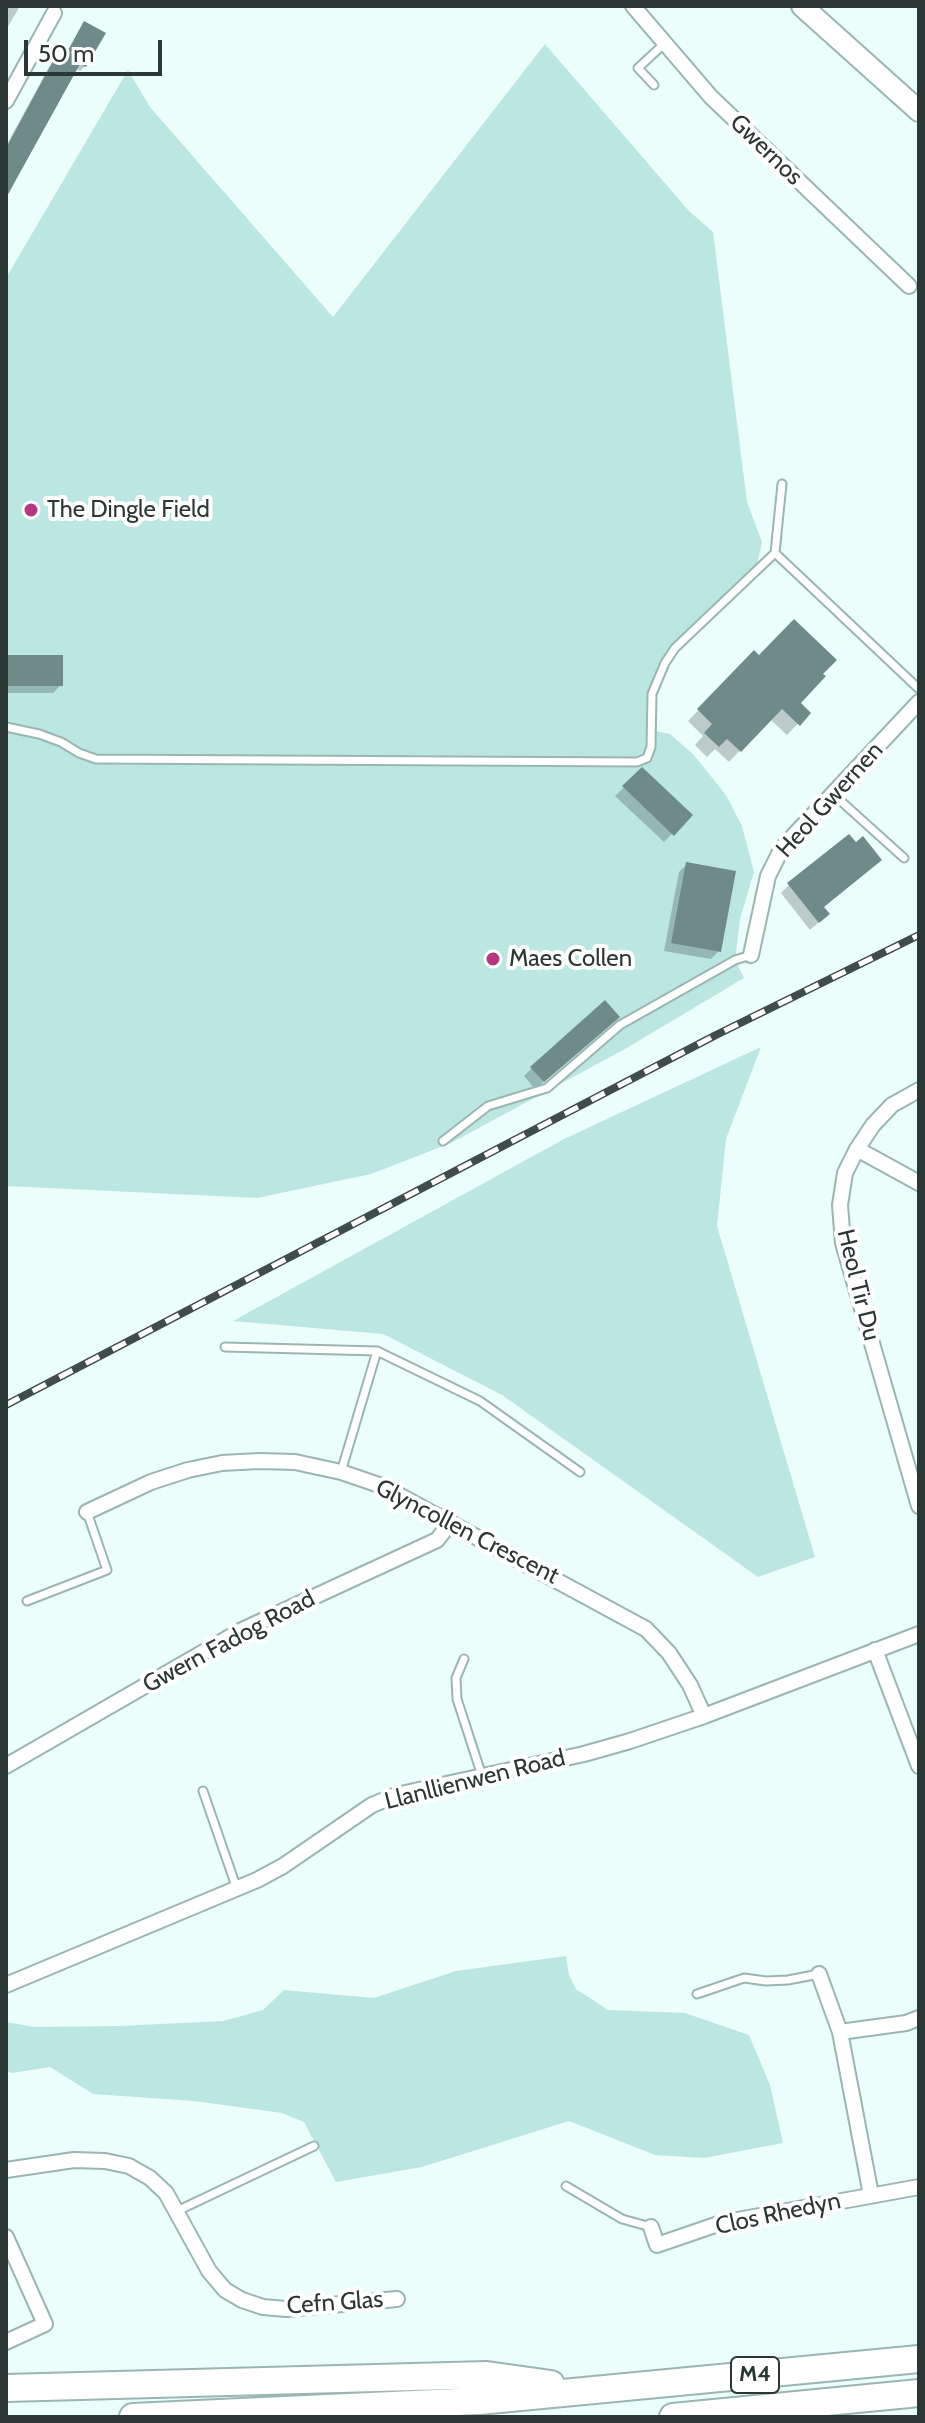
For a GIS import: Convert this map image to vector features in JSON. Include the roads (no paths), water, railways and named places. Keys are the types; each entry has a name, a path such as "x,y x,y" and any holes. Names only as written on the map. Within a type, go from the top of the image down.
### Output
{"highway":[{"name":"M4","path":"133,2417 479,2401 919,2359"},
{"name":"M4","path":"6,2388 487,2375 590,2389"},
{"name":"M4","path":"673,2417 919,2393"}],"street":[{"name":"Gwernos","path":"633,6 711,97 909,286"},
{"path":"802,6 919,111"},
{"path":"6,101 54,13"},
{"name":"Heol Gwernen","path":"751,955 768,876 782,848 919,702"},
{"name":"Heol Tir Du","path":"919,1090 892,1105 873,1125 845,1173 840,1205 843,1243 919,1506"},
{"path":"857,1149 919,1183"},
{"name":"Glyncollen Crescent","path":"87,1512 151,1482 222,1463 295,1462 341,1472 382,1486 646,1629 669,1653 690,1685 704,1716"},
{"name":"Gwern Fadog Road","path":"6,1766 240,1631 437,1540 451,1522"},
{"name":"Llanllienwen Road","path":"6,1985 237,1889 283,1866 372,1805 396,1795 584,1754 704,1716 919,1634"},
{"path":"875,1650 919,1766"},
{"path":"819,1974 840,2032 871,2195"},
{"path":"840,2032 906,2023 919,2018"},
{"name":"Cefn Glas","path":"6,2170 74,2160 129,2166 150,2178 166,2193 209,2271 225,2290 263,2307 286,2309 397,2299"},
{"name":"Clos Rhedyn","path":"651,2227 657,2245 721,2223 919,2187"},
{"path":"6,2237 45,2324 6,2342"}],"lane":[{"path":"654,85 638,68 665,43"},
{"path":"6,727 61,742 96,759 637,762 647,758 651,747 652,694 665,663 675,648 775,553 782,484"},
{"path":"775,553 919,689"},
{"path":"833,794 904,858"},
{"path":"443,1141 488,1106 547,1088 620,1025 735,960 751,955"},
{"path":"225,1347 377,1351 480,1401 580,1472"},
{"path":"341,1472 377,1351"},
{"path":"27,1601 107,1570 87,1512"},
{"path":"464,1659 456,1678 457,1699 482,1776"},
{"path":"203,1791 237,1889"},
{"path":"697,1994 744,1978 788,1980 819,1974"},
{"path":"177,2211 314,2146"},
{"path":"566,2186 622,2219 651,2227"}],"railway":[{"path":"6,1405 716,1035 919,935"}],"place":[{"name":"The Dingle Field","path":"31,510"},
{"name":"Maes Collen","path":"493,959"}]}
